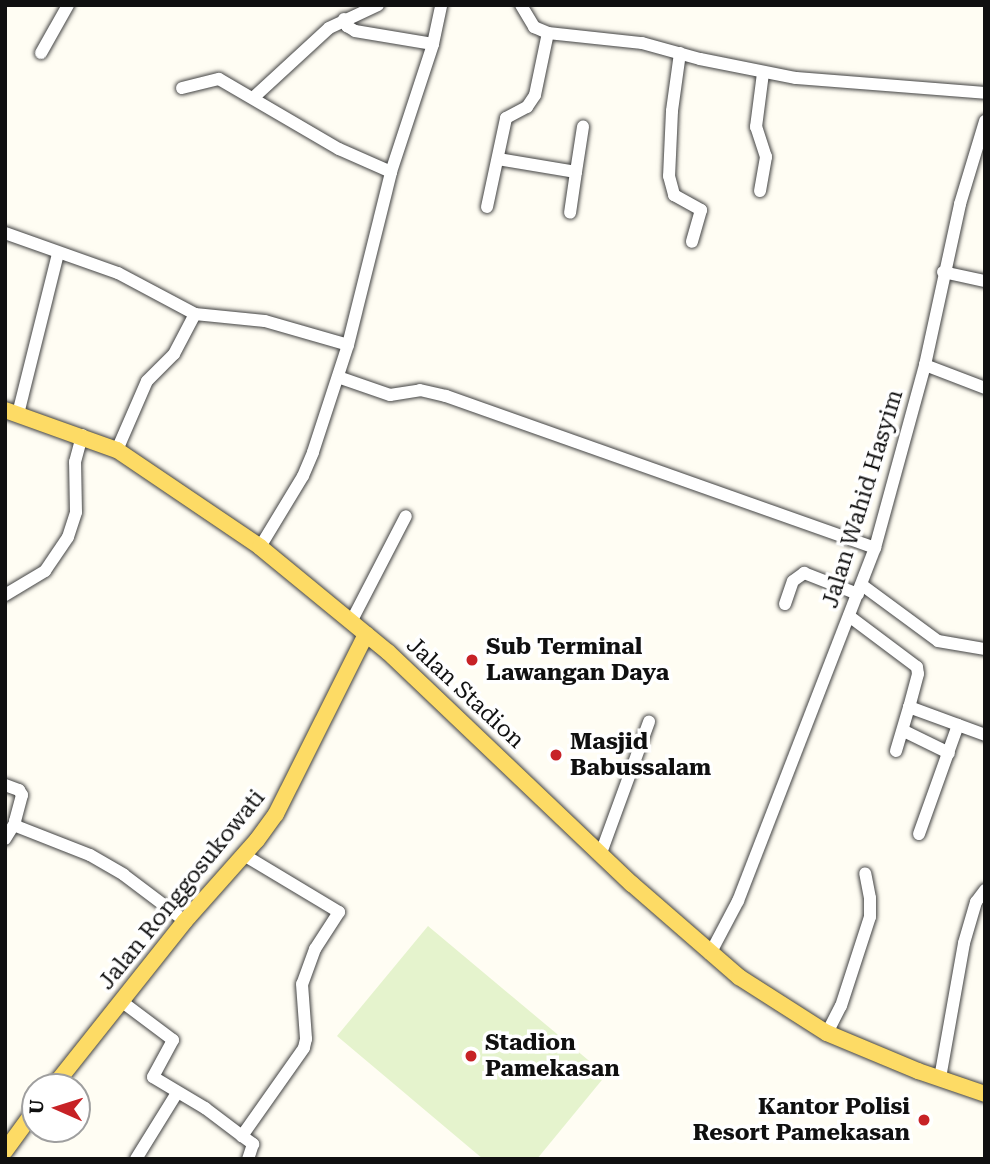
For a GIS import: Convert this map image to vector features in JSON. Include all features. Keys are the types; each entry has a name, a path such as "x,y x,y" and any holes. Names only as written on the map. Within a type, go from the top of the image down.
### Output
{"main road":[{"name":"Jalan Stadion","path":"12,412 82,435 117,450 260,547 366,634 710,954 791,1012 827,1033 985,1094"},
{"name":"Jalan Ronggosukowati","path":"64,1073 185,920 244,855 289,791 304,754 366,634"},
{"path":"5,1151 21,1129"}],"street":[{"path":"41,53 68,5"},
{"path":"253,99 297,55 345,19 378,5"},
{"path":"260,547 303,476 338,377 391,172 433,44 441,5"},
{"path":"521,5 534,27 548,33 642,43 763,73 985,93"},
{"path":"345,19 347,26 355,31 433,44"},
{"path":"487,207 506,118 527,107 535,95 548,33"},
{"path":"680,53 672,111 669,176 674,195 701,210 692,242"},
{"path":"760,191 766,157 756,127 763,73"},
{"path":"182,88 219,79 339,149 391,172"},
{"name":"Jalan Wahid Hasyim","path":"710,954 738,901 874,548 925,365 943,272 985,121"},
{"path":"570,213 583,127"},
{"path":"498,159 576,172"},
{"path":"5,233 58,254 118,273 195,314 265,321 348,345"},
{"path":"12,412 58,254"},
{"path":"943,272 985,281"},
{"path":"117,450 148,381 174,354 195,314"},
{"path":"925,365 985,388"},
{"path":"338,377 390,395 420,390 446,396 874,548"},
{"path":"5,595 45,571 68,537 76,512 75,462 82,435"},
{"path":"351,622 406,516"},
{"path":"785,604 793,581 804,573 860,589 938,641 985,649"},
{"path":"849,616 916,667 918,674 904,732 896,751"},
{"path":"909,707 985,735"},
{"path":"601,853 649,722"},
{"path":"919,834 958,725"},
{"path":"904,732 949,752"},
{"path":"5,785 19,790 22,794 15,823 5,839"},
{"path":"15,823 90,855 124,875 185,920"},
{"path":"242,1136 304,1048 306,1039 302,984 315,949 339,912 244,855"},
{"path":"827,1033 848,985 870,917 870,898 865,873"},
{"path":"940,1078 960,959 976,902 985,890"},
{"path":"121,1001 172,1037 171,1047 152,1074 253,1143 248,1159"},
{"path":"136,1159 177,1093"}],"green space":[{"name":"Stadion Pamekasan","path":"428,926 606,1075 537,1159 483,1159 337,1036"}],"place":[{"name":"Sub Terminal Lawangan Daya","path":"472,660"},
{"name":"Masjid Babussalam","path":"556,755"},
{"name":"Stadion Pamekasan","path":"471,1056"},
{"name":"Kantor Polisi Resort Pamekasan","path":"924,1120"}]}
